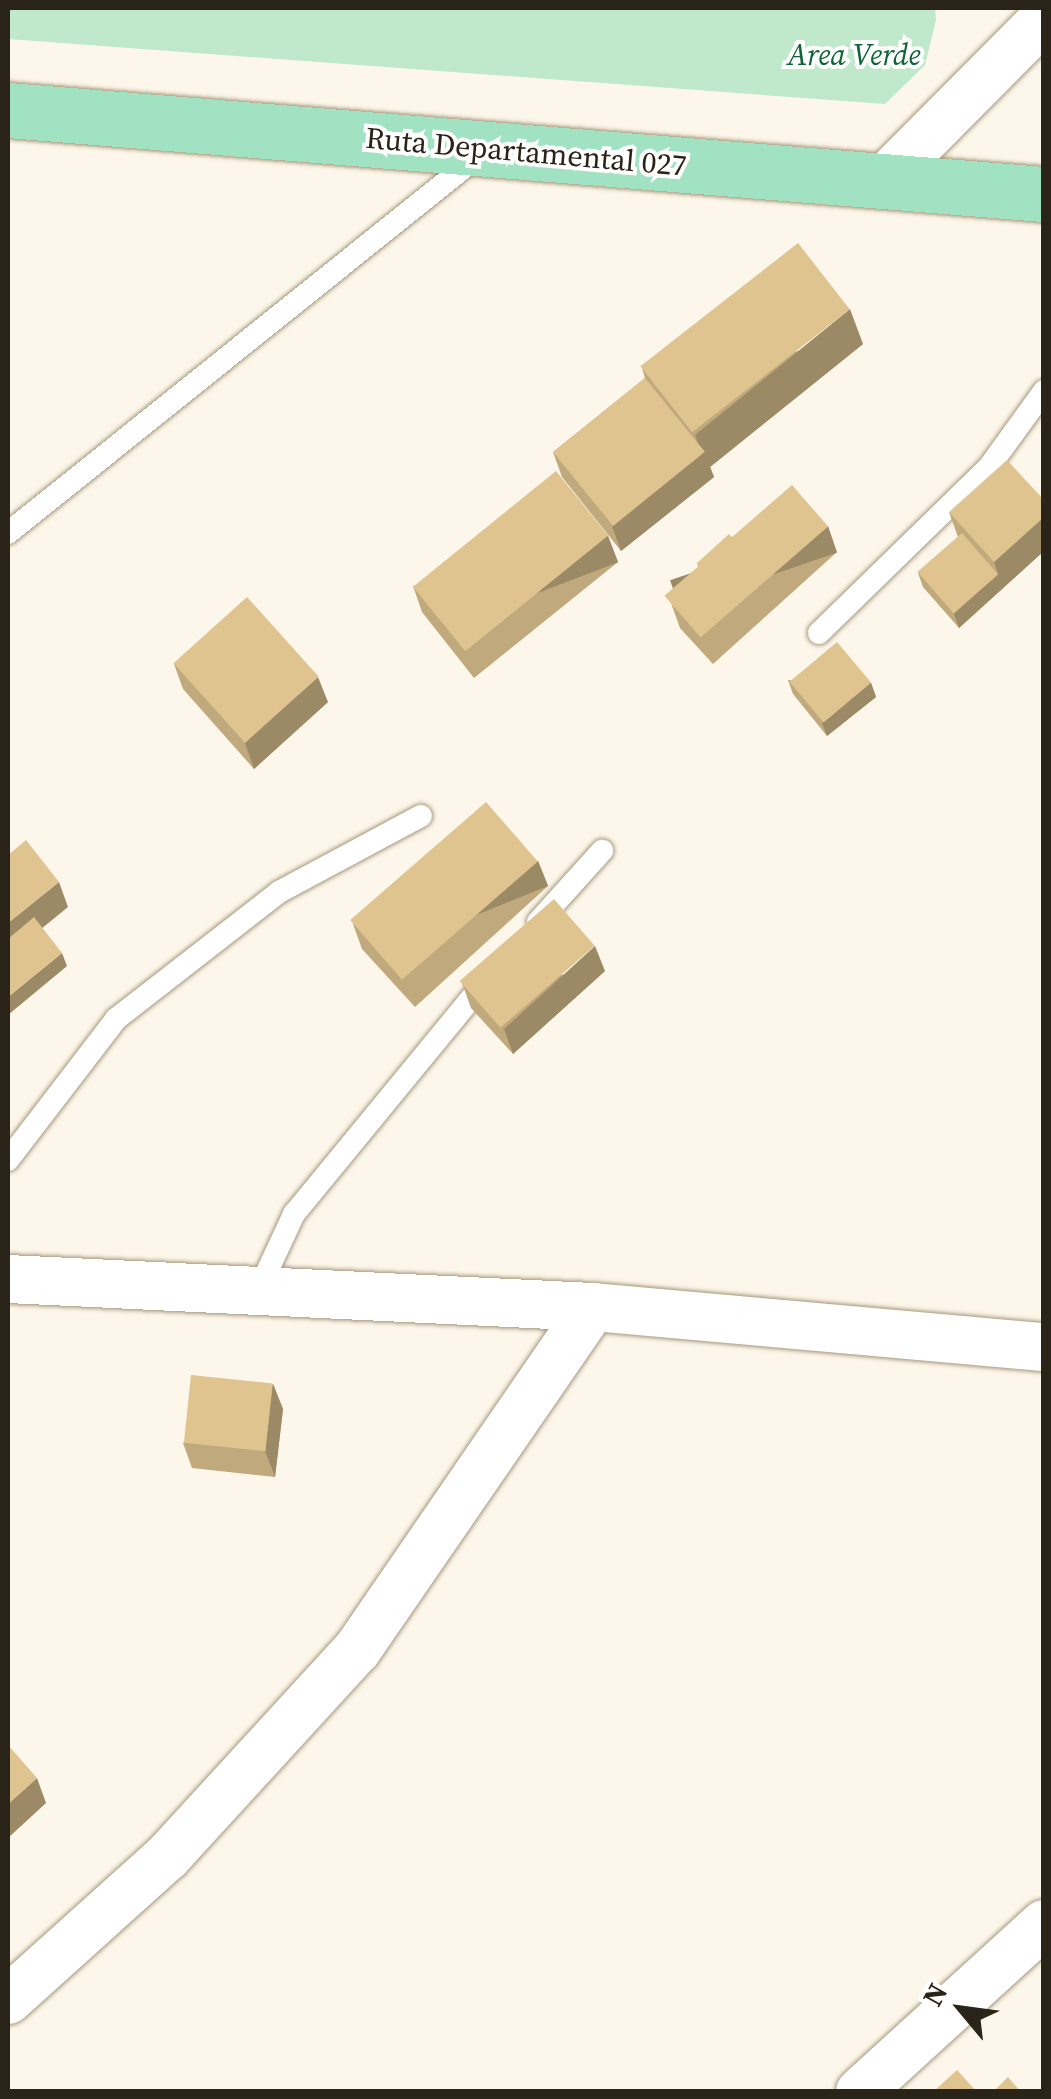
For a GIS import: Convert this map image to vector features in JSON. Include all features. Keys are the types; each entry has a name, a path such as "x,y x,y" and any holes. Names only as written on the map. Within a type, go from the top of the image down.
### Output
{"main road":[{"name":"Ruta Departamental 027","path":"8,110 1044,194"}],"street":[{"path":"884,180 1044,20"},
{"path":"8,1279 593,1307 1044,1347"},
{"path":"8,2000 167,1857 358,1650 593,1307"},
{"path":"860,2092 1044,1924"}],"lane":[{"path":"8,533 487,149"},
{"path":"819,633 990,467 1044,391"},
{"path":"8,1160 116,1019 279,892 421,816"},
{"path":"526,935 602,851"},
{"path":"258,1289 294,1214 501,963"}],"green space":[{"name":"Area Verde","path":"8,8 935,8 936,20 925,65 885,104 8,39"}],"building":[{"path":"798,243 850,309 692,432 640,366"},
{"path":"645,378 705,452 613,526 553,452"},
{"path":"1007,460 1044,500 1044,517 994,562 949,512"},
{"path":"556,471 608,536 465,651 413,587"},
{"path":"792,485 828,527 701,637 664,596"},
{"path":"962,533 998,575 954,613 917,572"},
{"path":"729,534 735,541 704,571 697,563"},
{"path":"247,597 319,677 245,743 173,663"},
{"path":"837,642 871,683 824,722 790,682"},
{"path":"486,802 538,862 402,980 350,920"},
{"path":"26,840 59,882 8,923 8,855"},
{"path":"554,899 595,946 500,1028 460,981"},
{"path":"34,917 62,953 8,997 8,939"},
{"path":"191,1375 273,1384 265,1451 184,1443"},
{"path":"8,1745 37,1778 8,1804"},
{"path":"957,2070 977,2092 933,2092"},
{"path":"1008,2077 1021,2092 993,2092"}]}
